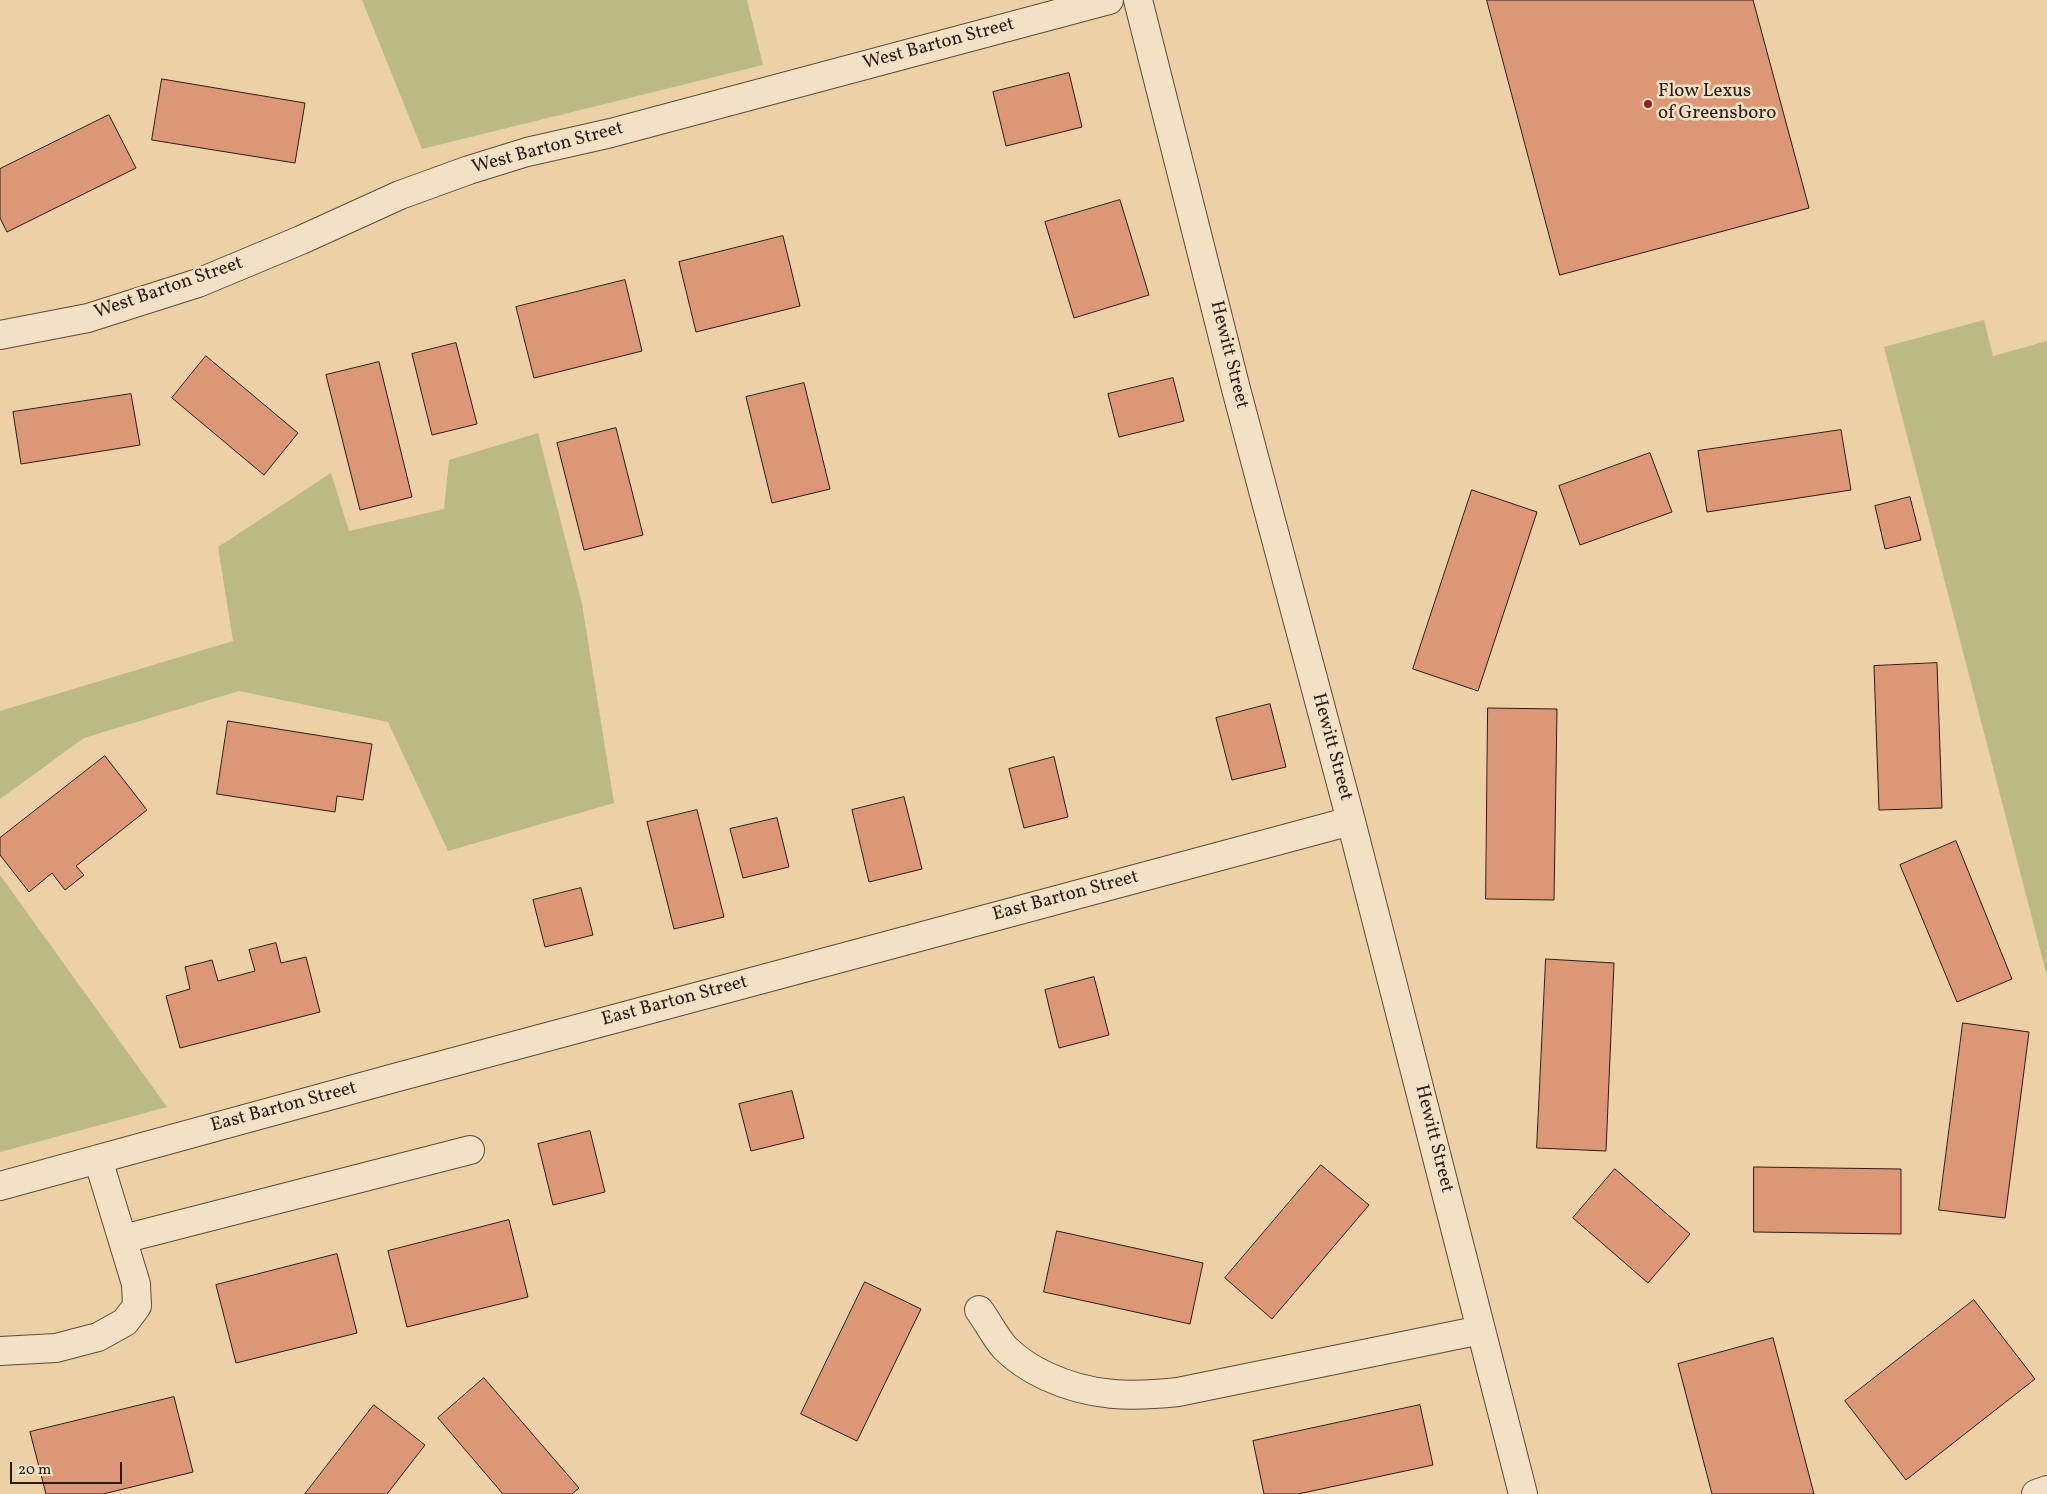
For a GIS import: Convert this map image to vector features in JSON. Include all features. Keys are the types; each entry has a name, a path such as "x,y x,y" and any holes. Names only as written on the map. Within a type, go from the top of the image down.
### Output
{"street":[{"name":"West Barton Street","path":"0,335 88,318 198,283 301,240 400,195 502,160 1109,0"},
{"name":"Hewitt Street","path":"1138,0 1236,389 1351,820 1524,1494"},
{"name":"East Barton Street","path":"0,1186 398,1076 1351,820"},
{"path":"123,1239 470,1150"},
{"path":"0,1351 56,1348 98,1337 125,1322 137,1306 136,1284 98,1159"},
{"path":"979,1310 1006,1348 1029,1368 1067,1386 1112,1394 1142,1396 1178,1392 1482,1330"},
{"path":"2036,1494 2047,1490"}],"shaded area":[{"path":"362,0 747,0 763,65 422,149"},
{"path":"1984,320 1993,356 2047,341 2047,976 1884,347"},
{"path":"538,433 582,604 614,803 448,851 388,722 239,691 84,738 0,799 0,711 233,641 218,547 331,473 349,531 444,509 449,460"},
{"path":"0,875 167,1107 0,1152"}],"building":[{"name":"Flow Lexus of Greensboro","path":"1487,0 1753,0 1809,208 1560,275"},
{"path":"1069,73 1082,127 1006,146 993,92"},
{"path":"162,79 305,103 295,163 152,140"},
{"path":"109,115 136,168 7,232 0,218 0,169"},
{"path":"1120,200 1149,295 1074,318 1045,222"},
{"path":"783,236 800,306 696,332 679,262"},
{"path":"625,280 642,351 534,378 516,307"},
{"path":"456,343 477,424 432,435 412,354"},
{"path":"206,356 298,433 264,475 172,398"},
{"path":"379,362 412,497 360,510 326,375"},
{"path":"1173,378 1184,421 1119,437 1108,394"},
{"path":"804,383 830,489 772,503 746,397"},
{"path":"131,394 140,445 21,464 13,412"},
{"path":"616,428 643,535 584,550 557,443"},
{"path":"1841,430 1851,490 1707,512 1698,451"},
{"path":"1650,453 1672,512 1580,545 1559,486"},
{"path":"1472,490 1537,512 1478,691 1413,669"},
{"path":"1910,497 1921,540 1885,549 1875,506"},
{"path":"1937,663 1942,808 1879,810 1874,666"},
{"path":"1270,704 1286,767 1232,780 1216,718"},
{"path":"1488,708 1557,709 1554,900 1486,899"},
{"path":"228,721 372,744 363,800 337,796 335,812 217,794"},
{"path":"105,756 147,810 76,866 84,875 65,890 52,873 29,892 0,855 0,838"},
{"path":"1054,757 1068,817 1024,828 1009,769"},
{"path":"904,797 922,869 869,882 852,810"},
{"path":"697,810 724,917 674,929 647,822"},
{"path":"777,818 789,867 743,878 730,829"},
{"path":"1956,841 2012,979 1957,1002 1900,865"},
{"path":"581,888 593,935 545,947 533,900"},
{"path":"276,943 281,963 306,957 320,1012 180,1048 166,996 190,989 185,967 212,960 218,981 255,971 249,950"},
{"path":"1546,959 1614,963 1606,1151 1537,1148"},
{"path":"1094,977 1109,1035 1059,1048 1045,990"},
{"path":"1963,1023 2029,1032 2005,1218 1939,1210"},
{"path":"792,1091 804,1138 751,1151 739,1104"},
{"path":"590,1131 605,1192 553,1205 538,1144"},
{"path":"1321,1165 1369,1205 1272,1319 1225,1278"},
{"path":"1754,1167 1901,1169 1901,1234 1754,1232"},
{"path":"1615,1169 1690,1234 1648,1283 1573,1218"},
{"path":"509,1220 528,1297 407,1327 388,1251"},
{"path":"1057,1231 1203,1263 1190,1324 1044,1292"},
{"path":"337,1254 357,1333 236,1363 216,1285"},
{"path":"865,1282 921,1309 857,1441 801,1414"},
{"path":"1974,1300 2035,1379 1906,1480 1845,1401"},
{"path":"1773,1338 1814,1494 1712,1494 1678,1364"},
{"path":"484,1378 579,1488 572,1494 503,1494 438,1418"},
{"path":"174,1397 193,1472 103,1494 46,1494 30,1432"},
{"path":"374,1405 425,1445 387,1494 305,1494"},
{"path":"1420,1405 1433,1465 1298,1494 1264,1494 1253,1441"}],"place":[{"name":"Flow Lexus of Greensboro","path":"1648,104"}]}
